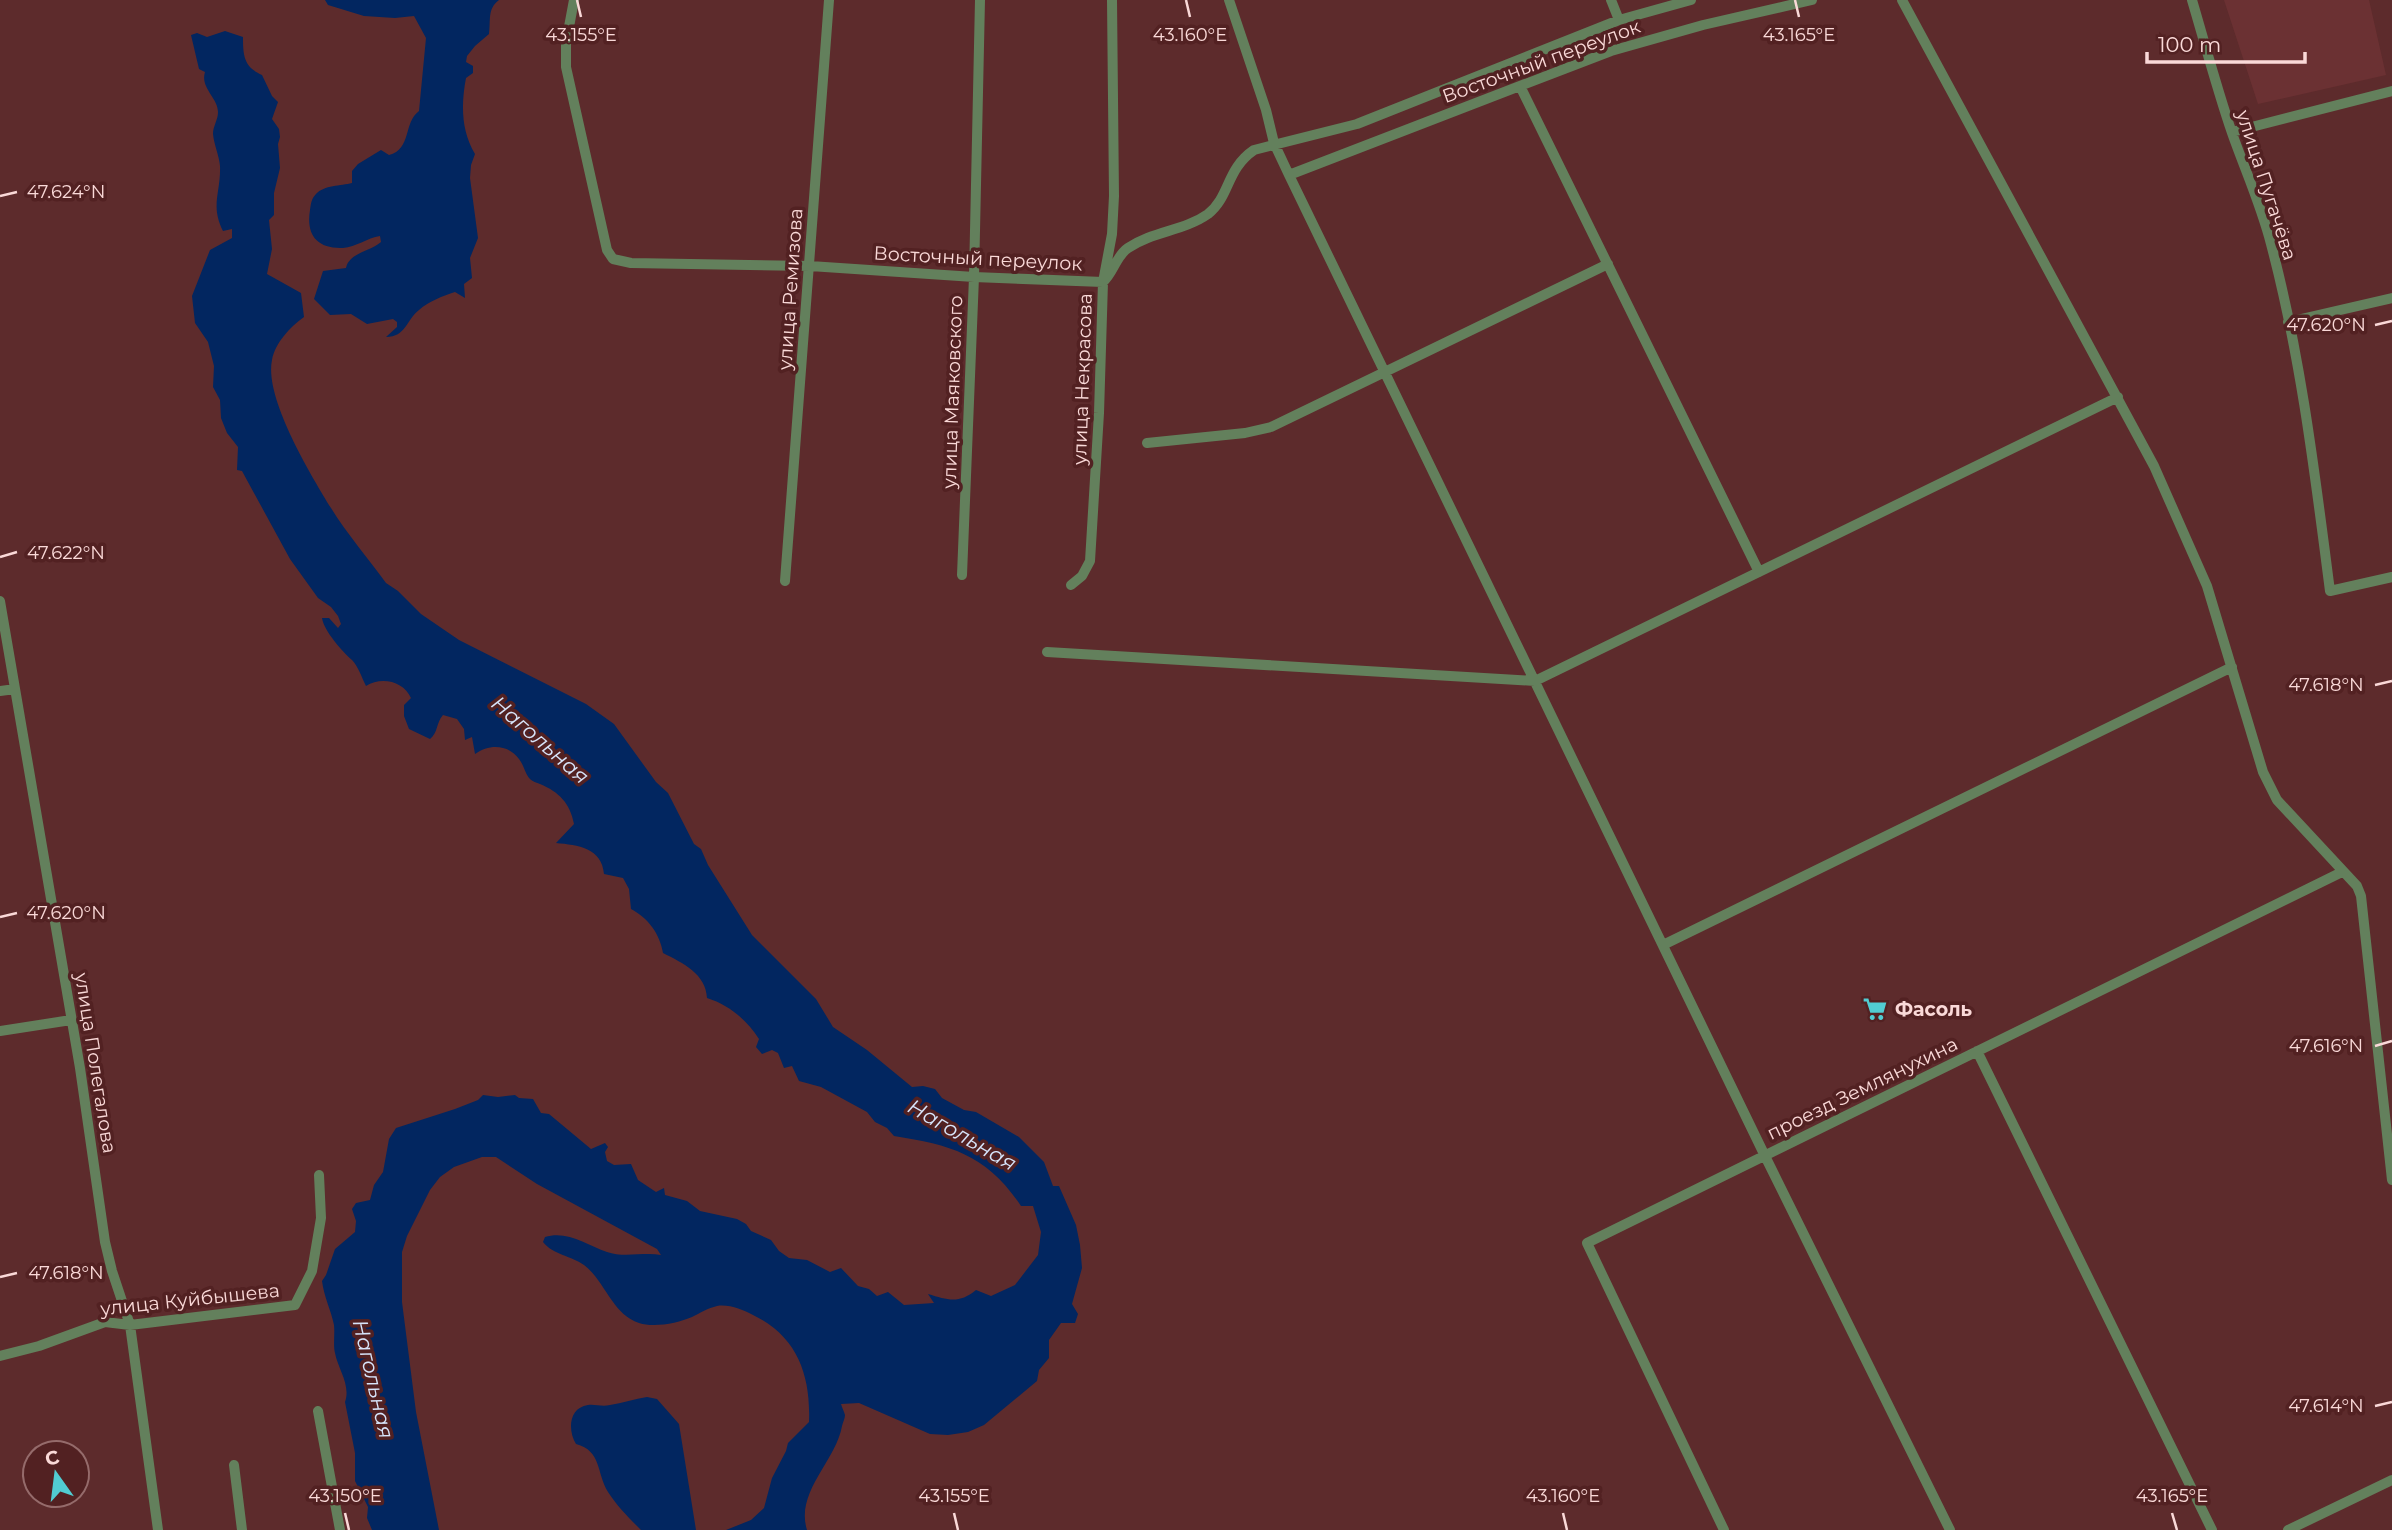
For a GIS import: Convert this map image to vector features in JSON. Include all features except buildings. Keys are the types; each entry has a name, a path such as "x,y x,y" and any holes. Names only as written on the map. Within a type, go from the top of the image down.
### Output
{"street":[{"name":"Восточный переулок","path":"574,0 566,43 566,67 607,250 613,260 631,263 810,266 974,278 1103,282 1111,275 1126,249 1142,240 1195,222 1210,212 1221,198 1241,158 1254,150 1357,124 1619,20 1691,0"},
{"name":"улица Ремизова","path":"785,581 829,0"},
{"name":"улица Маяковского","path":"962,575 974,278 980,0"},
{"name":"улица Некрасова","path":"1071,585 1082,576 1090,561 1099,413 1103,282 1112,234 1114,196 1112,0"},
{"path":"1229,0 1266,110 1274,144 1765,1156 1950,1530"},
{"path":"1611,0 1619,20"},
{"name":"Восточный переулок","path":"1289,175 1624,47 1703,25 1812,0"},
{"path":"1902,0 2154,466 2207,586 2263,772 2277,800 2357,886 2361,896 2392,1180"},
{"name":"улица Пугачёва","path":"2192,0 2232,132 2271,244 2313,459 2330,591 2392,577"},
{"path":"1520,86 1759,572"},
{"path":"2232,132 2392,91"},
{"path":"1147,443 1245,433 1271,427 1608,264"},
{"path":"2288,322 2392,298"},
{"path":"1047,652 1535,681 2118,397"},
{"name":"улица Полегалова","path":"0,601 71,1020 105,1242 111,1271 130,1325 158,1530"},
{"path":"1663,945 2232,667"},
{"path":"0,691 15,689"},
{"name":"проезд Землянухина","path":"1724,1530 1587,1244 2342,872"},
{"path":"0,1031 71,1020"},
{"path":"1977,1051 2212,1530"},
{"name":"улица Куйбышева","path":"0,1356 39,1346 105,1322 130,1325 295,1305 312,1270 321,1218 319,1175"},
{"path":"318,1411 340,1530"},
{"path":"234,1465 242,1530"},
{"path":"2288,1530 2392,1480"}],"shaded area":[{"path":"2224,0 2369,0 2386,75 2258,104"}],"water":[{"path":"325,0 499,0 491,11 489,34 475,46 466,62 473,66 473,73 466,78 463,107 467,136 475,154 470,178 478,238 470,258 472,278 464,284 465,298 455,292 432,301 415,314 402,331 393,336 386,337 397,327 397,322 393,319 367,324 351,314 330,315 314,299 323,271 346,268 355,256 381,242 380,236 348,247 334,248 315,238 309,219 313,198 319,191 352,183 352,171 358,164 381,150 389,155 401,147 414,116 419,111 426,38 414,16 364,16 328,5"},
{"name":"Нагольная","path":"225,31 243,37 244,55 248,64 262,75 272,96 278,102 272,119 279,129 280,168 274,193 274,215 269,220 272,249 267,274 301,293 304,317 284,336 276,348 271,376 275,395 301,457 344,527 386,583 421,614 459,640 586,704 614,724 656,782 668,793 694,844 701,849 708,865 752,935 816,999 833,1027 867,1050 912,1087 935,1089 942,1098 964,1110 976,1112 1019,1137 1044,1162 1053,1186 1059,1186 1076,1225 1082,1268 1072,1304 1078,1314 1075,1323 1061,1323 1049,1340 1049,1358 1039,1370 1037,1381 984,1425 968,1432 948,1435 930,1434 859,1403 841,1404 845,1416 838,1439 807,1503 807,1530 726,1530 751,1520 764,1508 772,1478 788,1443 809,1422 804,1373 791,1346 781,1334 749,1313 722,1306 666,1324 652,1325 630,1319 615,1305 584,1265 552,1250 543,1242 545,1237 561,1235 620,1255 661,1255 657,1249 537,1184 496,1157 482,1157 454,1167 440,1177 430,1190 402,1252 402,1302 416,1412 439,1530 372,1530 367,1518 368,1507 355,1481 355,1453 345,1402 346,1389 335,1353 334,1325 322,1281 335,1249 355,1232 356,1221 352,1209 356,1203 370,1200 374,1185 383,1172 389,1139 396,1128 455,1109 478,1100 483,1095 515,1095 533,1099 541,1113 549,1114 591,1149 605,1143 608,1147 605,1152 607,1161 614,1165 631,1164 638,1180 656,1192 664,1188 665,1195 687,1201 700,1211 737,1219 751,1231 771,1240 779,1251 789,1258 807,1260 830,1272 841,1268 858,1286 869,1289 877,1296 888,1292 904,1305 934,1303 928,1294 953,1300 976,1290 991,1296 1015,1285 1038,1255 1041,1232 1033,1206 1021,1206 995,1175 967,1155 934,1144 894,1136 887,1128 875,1122 867,1112 821,1087 799,1081 792,1066 784,1068 778,1053 772,1050 762,1054 756,1047 759,1039 749,1026 730,1009 707,998 703,982 698,976 663,953 652,927 631,909 629,889 623,878 604,874 599,858 594,853 572,845 556,843 574,824 570,810 558,795 530,779 519,759 509,750 492,747 475,754 472,737 465,740 464,729 457,719 443,715 430,739 409,729 404,716 404,705 411,698 408,692 398,684 385,681 366,686 354,663 330,635 322,618 329,618 338,628 341,624 338,616 318,598 290,559 242,471 237,470 238,447 227,433 221,418 220,400 213,387 214,366 208,342 195,323 192,296 210,250 232,238 232,229 223,231 217,214 220,166 213,134 218,112 205,83 205,72 199,69 191,35 197,33 207,37"},
{"path":"647,1397 657,1399 679,1424 696,1530 641,1530 608,1492 594,1457 573,1439 573,1415 581,1407 607,1406"}],"place":[{"name":"Фасоль","path":"1875,1009"}]}
